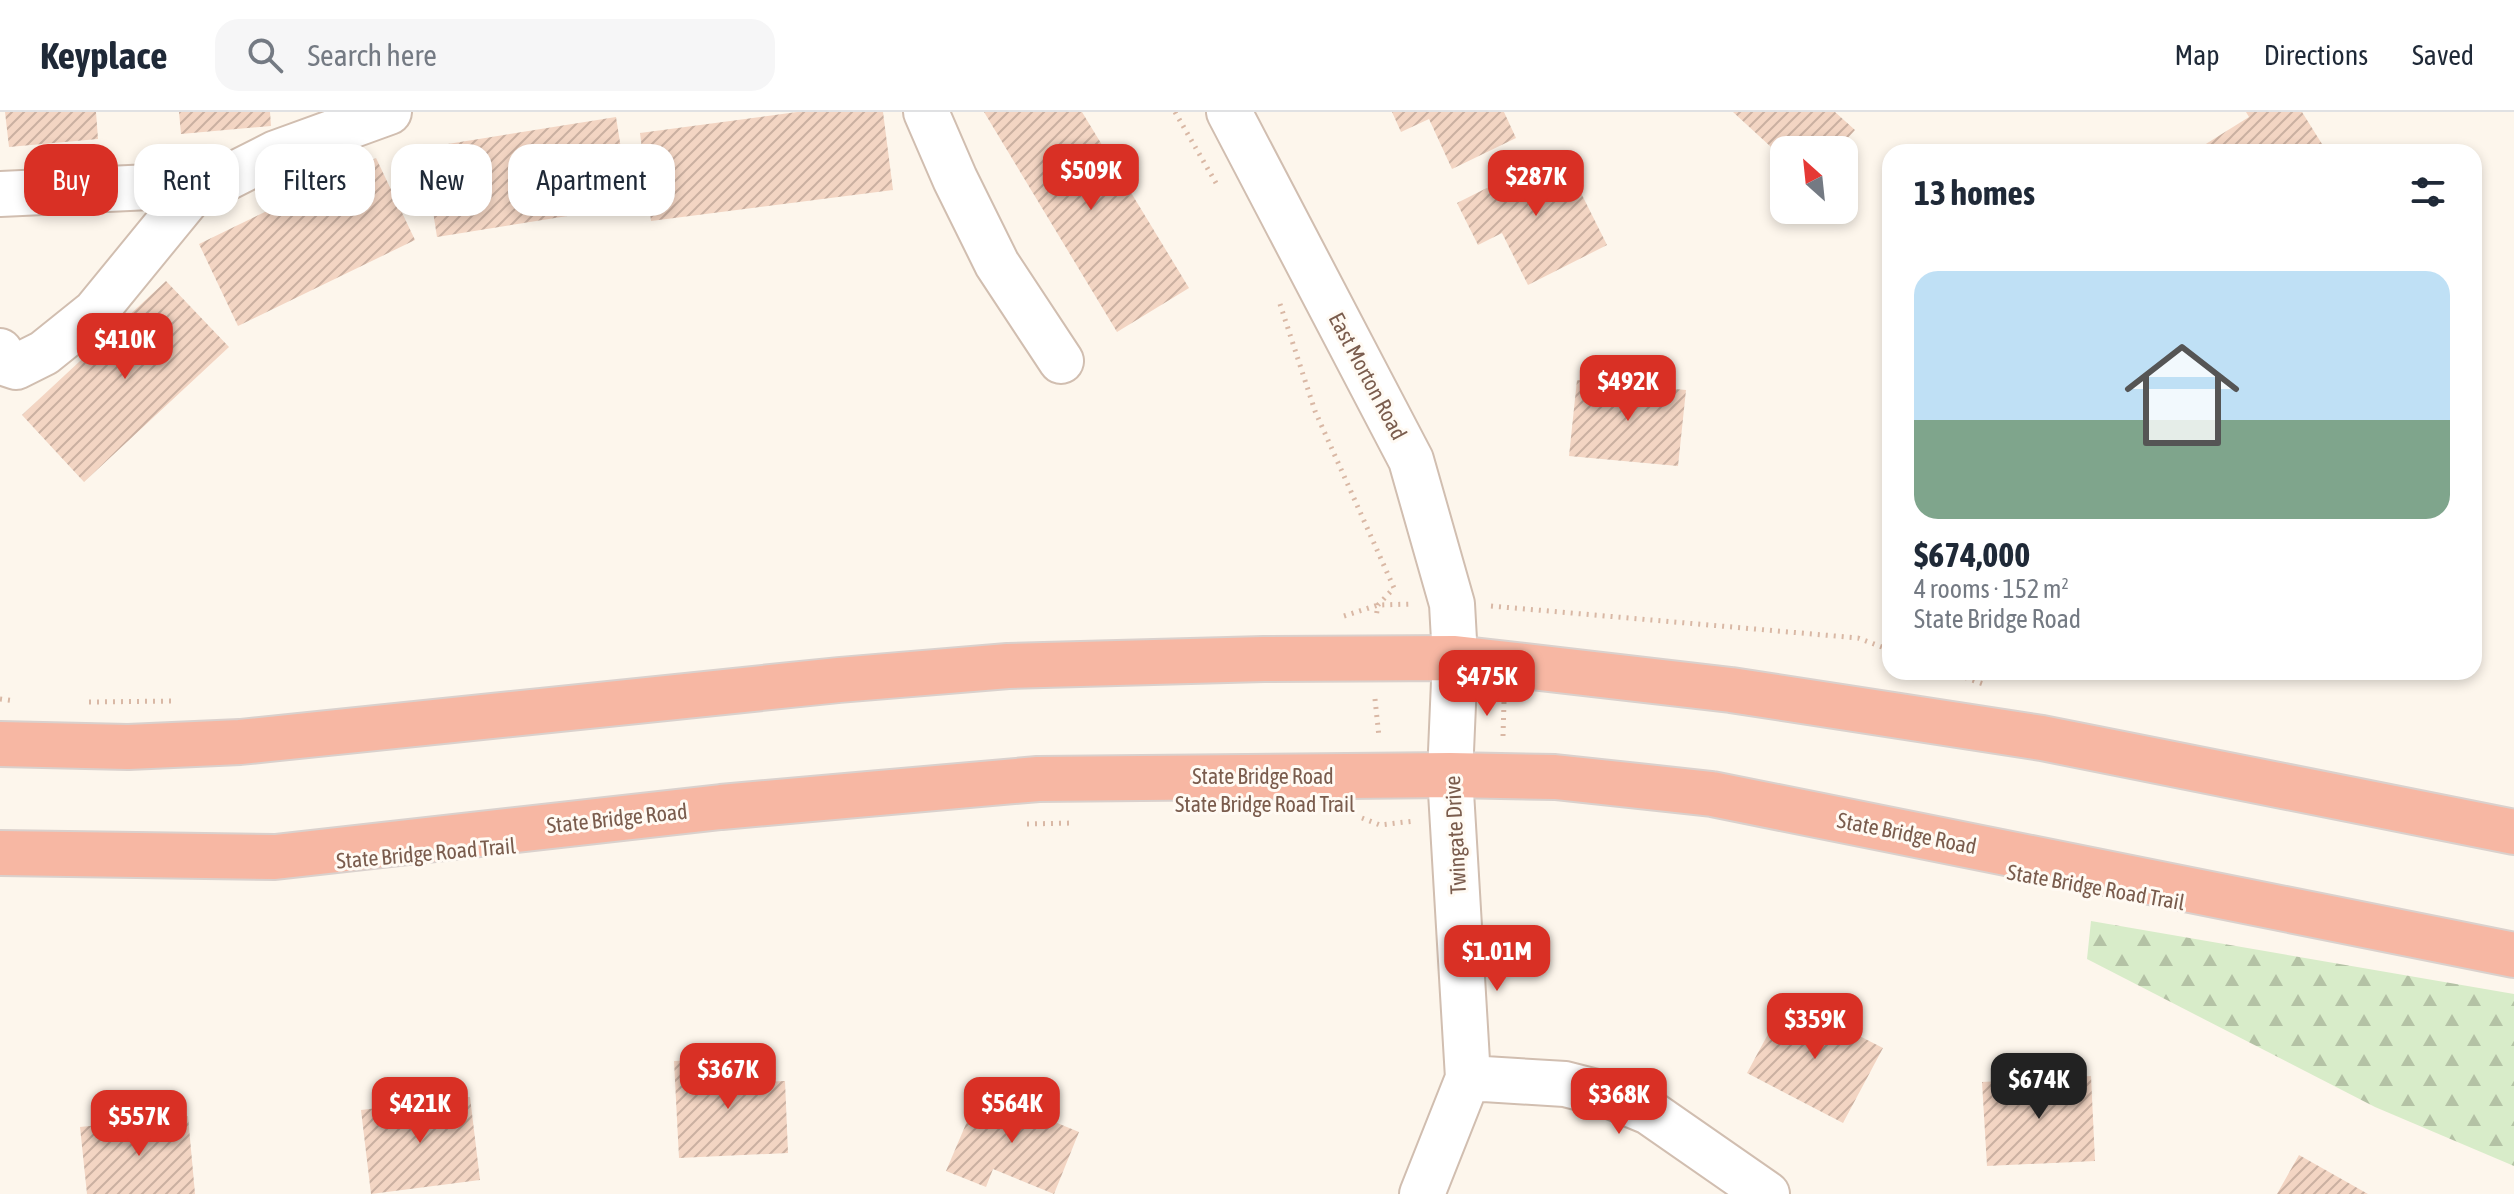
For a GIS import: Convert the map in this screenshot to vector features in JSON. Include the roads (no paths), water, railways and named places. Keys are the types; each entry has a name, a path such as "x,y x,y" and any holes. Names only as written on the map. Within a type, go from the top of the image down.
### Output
{"highway":[{"path":"0,744 128,747 240,742 839,680 1008,666 1372,657 1455,658 1731,690 2042,738 2514,832"},
{"name":"State Bridge Road","path":"0,853 275,857 721,807 1038,779 1382,776 1452,795 1501,776 1555,777 1712,794 2514,955"}],"street":[{"path":"239,172 325,124 389,112"},
{"path":"926,112 997,264 1061,361"},
{"name":"East Morton Road","path":"1229,112 1411,460 1452,604 1455,658"},
{"path":"0,194 134,188"},
{"path":"3,358 16,367 44,353 95,312 173,216"},
{"name":"Twingate Drive","path":"1422,1194 1468,1078 1452,795 1455,658"},
{"path":"1468,1078 1565,1084 1608,1095 1649,1112 1767,1194"}]}
